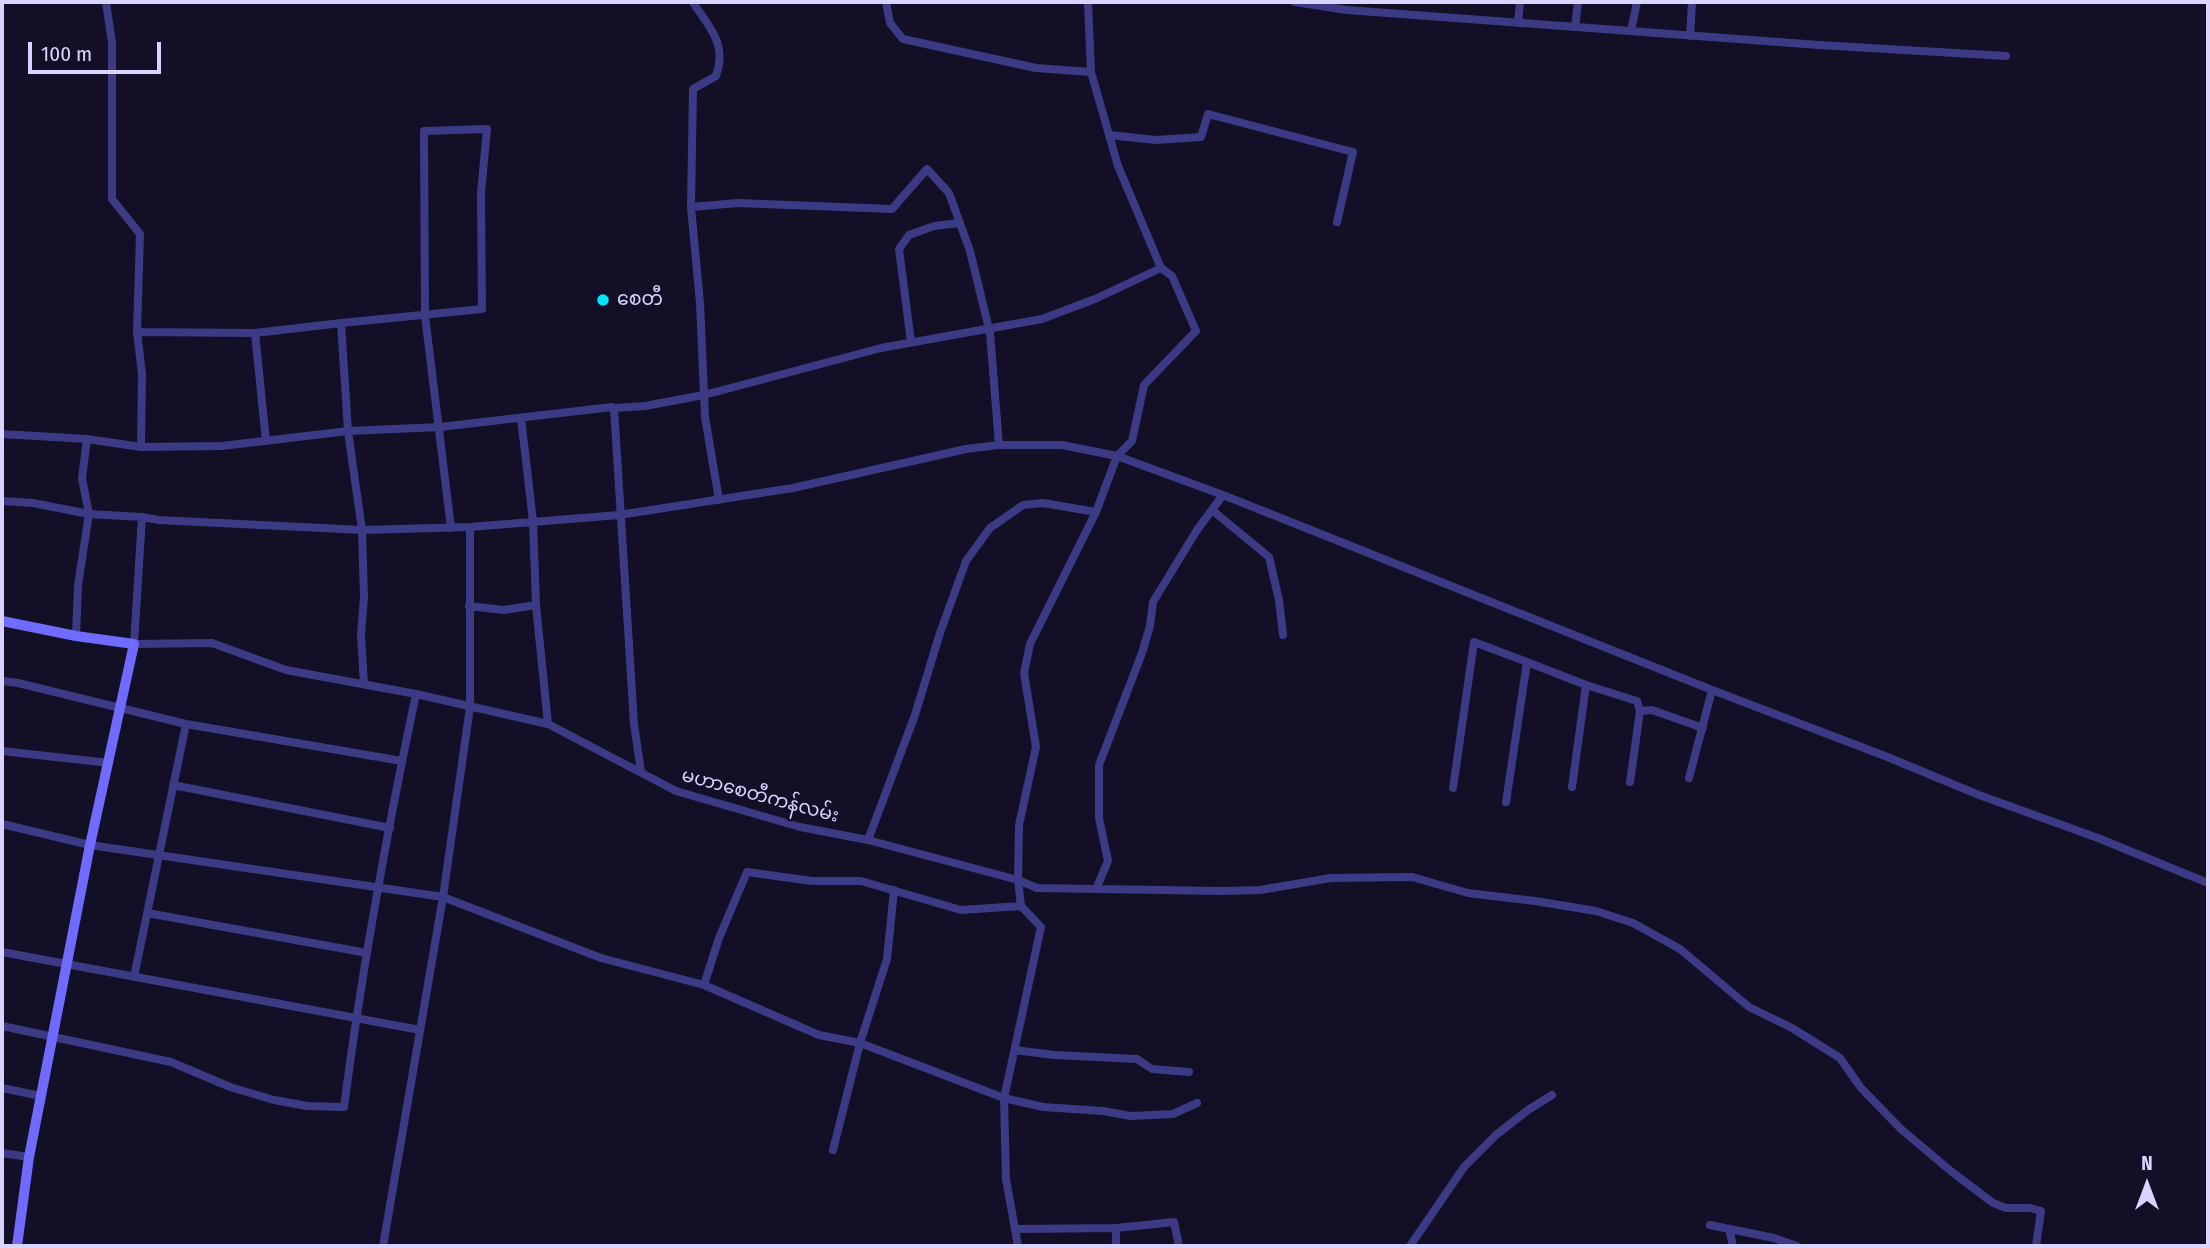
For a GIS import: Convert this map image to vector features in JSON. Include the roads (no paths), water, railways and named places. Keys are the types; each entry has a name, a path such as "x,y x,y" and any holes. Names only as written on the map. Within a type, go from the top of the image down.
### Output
{"street":[{"path":"106,2 112,43 112,200 140,234 137,332 142,374 141,447"},
{"path":"886,2 890,23 904,39 1036,68 1091,72"},
{"path":"1018,1246 1006,1179 1004,1098 1041,927 1021,906 1018,880 1019,825 1036,747 1024,673 1030,644 1096,512 1117,456 1132,441 1143,385 1196,331 1172,276 1161,268 1118,166 1091,72 1088,2"},
{"path":"1295,2 1347,10 2006,57"},
{"path":"1518,23 1520,2"},
{"path":"1575,27 1578,2"},
{"path":"1631,31 1637,2"},
{"path":"1690,36 1692,2"},
{"path":"694,4 716,36 721,61 716,76 693,89 691,207 705,417 719,499"},
{"path":"1109,135 1156,140 1201,137 1208,114 1353,152 1336,222"},
{"path":"137,332 255,333 425,316 482,309 481,192 488,129 424,131 425,316 451,527"},
{"path":"691,207 738,203 892,209 926,169 948,192 970,251 992,346 999,445"},
{"path":"911,342 899,249 909,235 934,226 960,223"},
{"path":"2,434 87,439 141,447 222,446 348,430 440,427 612,407 645,406 704,395 911,342 1042,319 1095,299 1161,268"},
{"path":"341,323 348,430 362,530 364,597 361,635 364,684"},
{"path":"255,333 266,441"},
{"path":"614,408 619,515 640,772"},
{"path":"521,418 533,521 536,605 548,724"},
{"path":"76,636 78,585 89,514 82,478 87,439"},
{"path":"2,501 33,503 89,514 159,520 362,530 470,527 619,515 793,488 966,449 999,445 1062,445 1117,456 1223,495 1712,690 2208,883"},
{"path":"1096,889 1108,860 1099,818 1099,765 1142,653 1150,626 1153,602 1197,530 1223,495"},
{"path":"868,840 915,715 966,561 990,528 1023,505 1043,503 1096,512"},
{"path":"1212,510 1269,557 1279,600 1283,635"},
{"path":"17,1246 29,1157 90,845 134,644 142,517"},
{"path":"383,1246 443,897 470,707 470,527"},
{"path":"469,606 504,610 536,605"},
{"path":"2,621 134,644"},
{"path":"1452,788 1474,642 1586,685 1637,701 1640,711 1630,782"},
{"name":"မဟာစေတီကန်လမ်း","path":"134,644 212,643 286,670 416,694 548,724 676,791 800,827 868,840 1018,880 1037,888 1261,890 1331,878 1412,877 1468,893 1596,911 1633,923 1680,948 1749,1007 1792,1028 1840,1058 1861,1088 1902,1130 1993,1203 2006,1208 2041,1211 2036,1246"},
{"path":"1506,802 1527,662"},
{"path":"2,681 186,724 402,761"},
{"path":"1572,787 1586,685"},
{"path":"1689,778 1712,690"},
{"path":"2,1026 171,1062 230,1087 274,1100 307,1106 344,1107 355,1019 416,694"},
{"path":"1640,711 1652,710 1703,728"},
{"path":"134,977 186,724"},
{"path":"2,751 109,763"},
{"path":"173,785 390,828"},
{"path":"2,824 90,845 443,897 601,958 704,985 819,1035 860,1044 1004,1098 1043,1107 1103,1111 1131,1116 1173,1114 1197,1102"},
{"path":"704,985 719,938 747,872 812,881 861,881 961,910 1021,906"},
{"path":"833,1150 860,1044 887,959 894,890"},
{"path":"147,913 368,953"},
{"path":"2,952 421,1030"},
{"path":"1014,1050 1137,1059 1152,1069 1189,1072"},
{"path":"2,1088 41,1096"},
{"path":"1410,1246 1464,1167 1496,1135 1552,1095"},
{"path":"2,1153 29,1157"},
{"path":"1015,1229 1116,1228 1174,1222 1179,1246"},
{"path":"1710,1225 1774,1238 1797,1246"},
{"path":"1116,1228 1116,1246"},
{"path":"1730,1229 1733,1246"}],"place":[{"name":"စေတီ","path":"603,300"}]}
